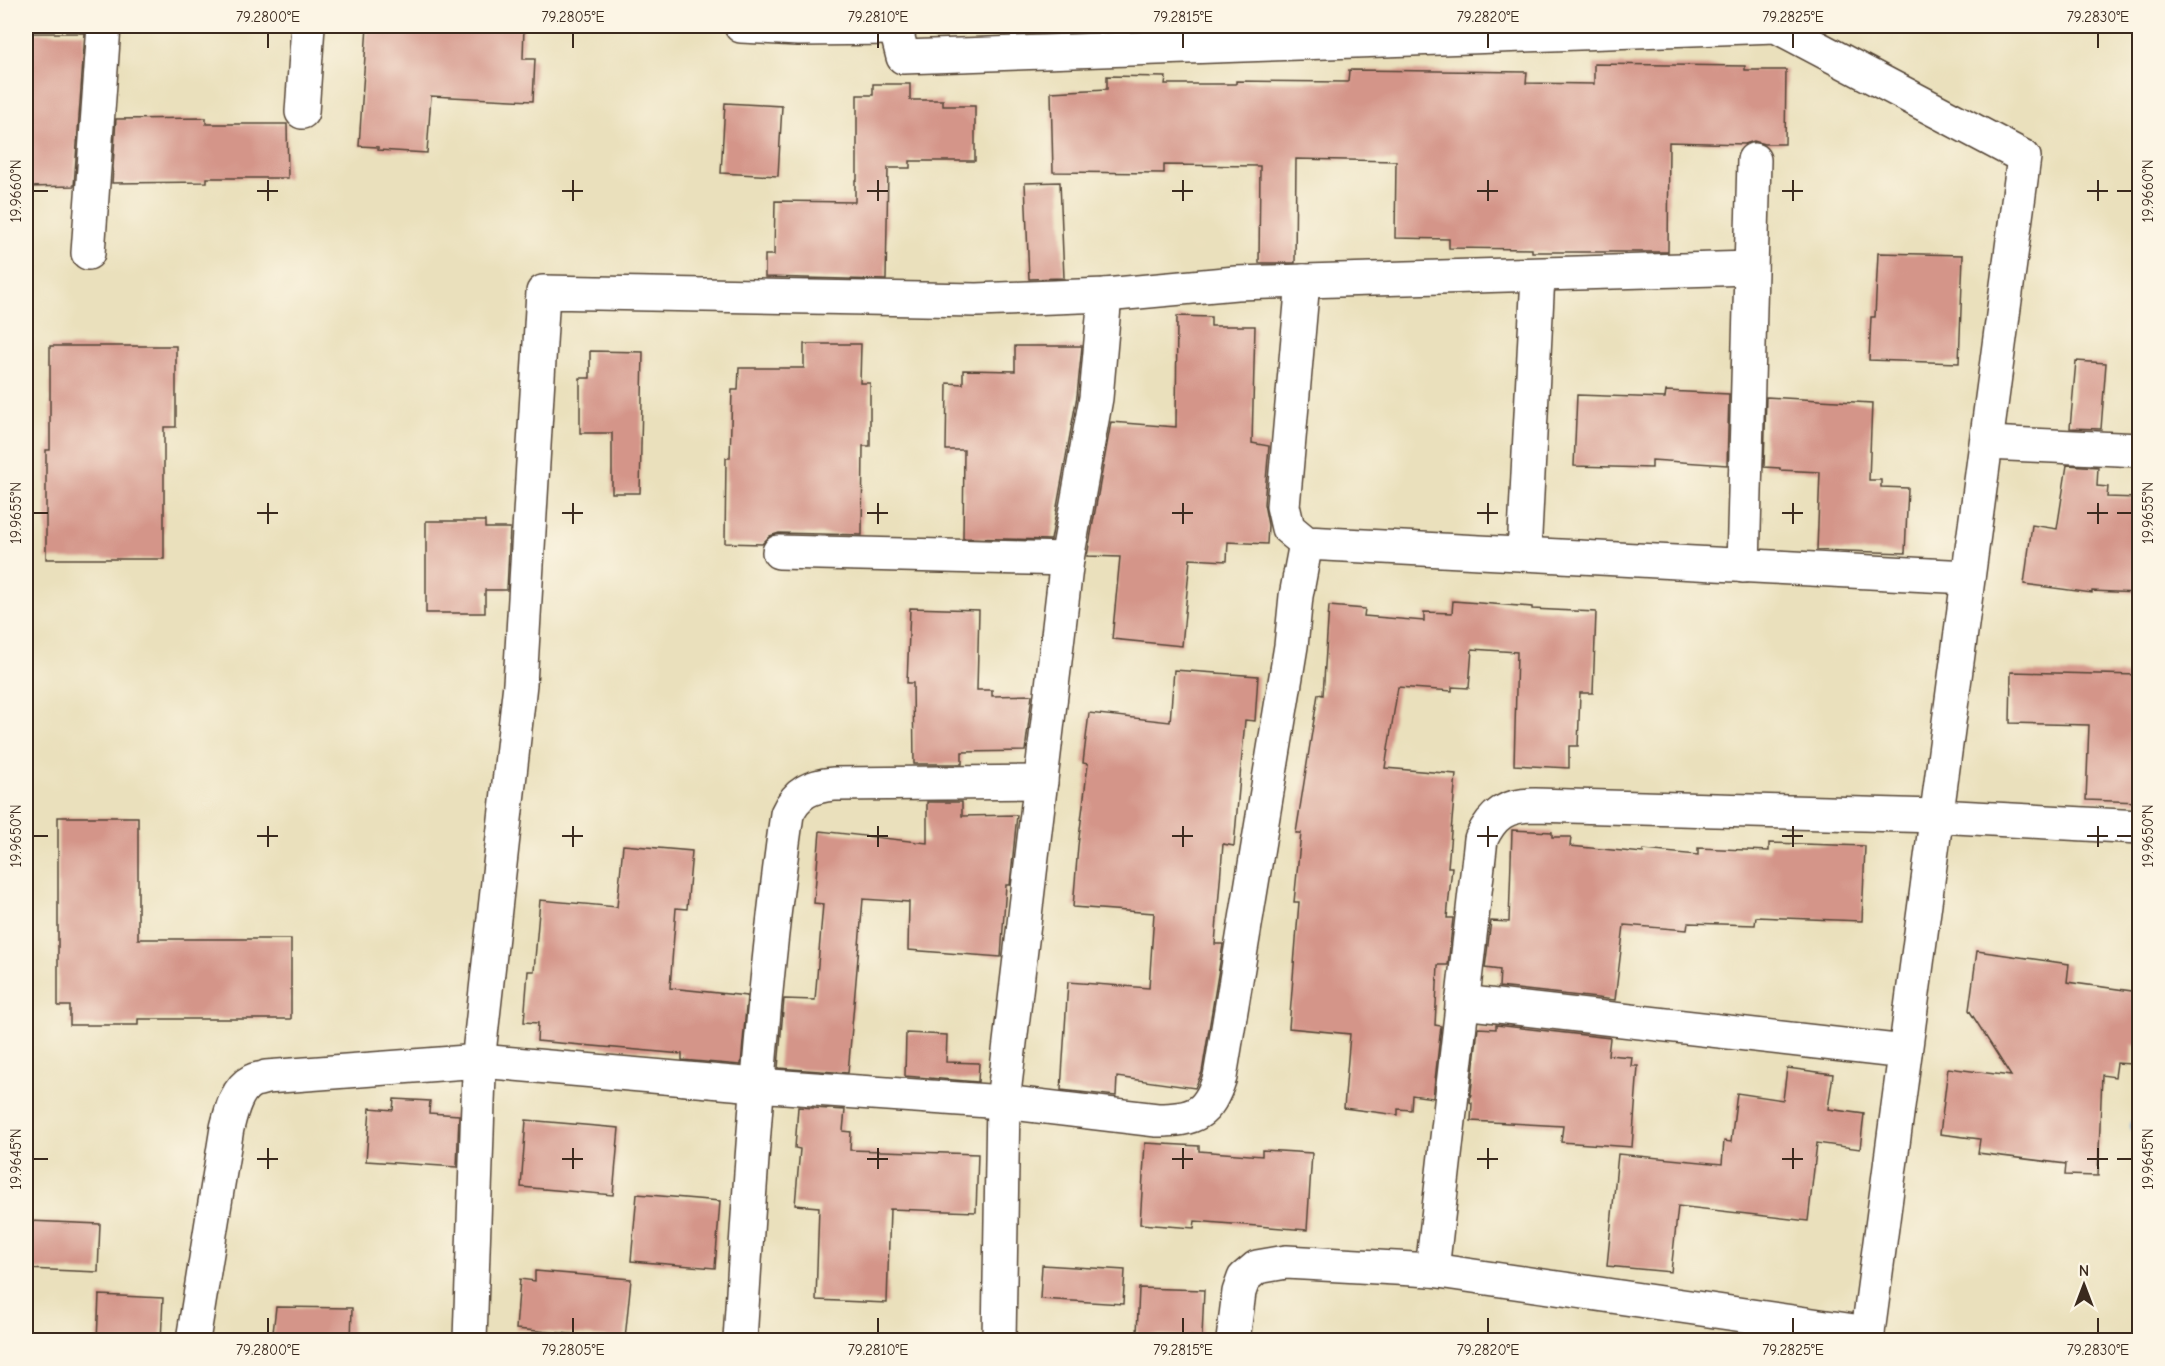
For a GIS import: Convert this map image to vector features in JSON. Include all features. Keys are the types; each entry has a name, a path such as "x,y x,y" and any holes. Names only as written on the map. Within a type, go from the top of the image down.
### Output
{"street":[{"path":"88,253 104,26"},
{"path":"302,112 308,26"},
{"path":"741,26 798,29 895,27 903,57 1174,37 1776,26 2024,157 1868,1337 1432,1270 1286,1262 1257,1267 1244,1278 1239,1292 1233,1341"},
{"path":"1743,566 1754,160"},
{"path":"470,1341 480,1044 520,684 543,292 977,300 1104,295 1236,282 1751,268"},
{"path":"1524,554 1538,275"},
{"path":"1303,281 1283,506 1287,528 1306,543 1968,577"},
{"path":"999,1341 1003,1102 1067,559 1096,398 1104,295"},
{"path":"1987,442 2139,450"},
{"path":"193,1341 227,1128 233,1106 243,1089 252,1081 266,1077 480,1061 756,1085 1003,1102 1157,1120 1178,1120 1197,1115 1214,1095 1222,1065 1306,543"},
{"path":"779,552 1067,559"},
{"path":"740,1341 756,1085 774,903 787,814 792,803 815,786 834,784 1041,782"},
{"path":"1432,1270 1481,839 1489,823 1500,813 1522,805 1535,805 1937,816 2139,827"},
{"path":"1462,1002 1905,1052"}],"building":[{"path":"367,26 524,26 523,59 535,59 533,101 431,96 427,153 378,150 378,147 359,146"},
{"path":"26,33 85,33 74,186 26,187"},
{"path":"1594,64 1745,66 1745,70 1786,70 1785,144 1764,144 1754,141 1745,144 1669,142 1668,252 1532,252 1532,249 1449,248 1449,239 1395,238 1396,161 1296,159 1295,263 1259,263 1260,166 1164,165 1164,173 1053,172 1051,92 1107,89 1107,76 1166,77 1165,84 1236,84 1236,81 1348,82 1349,70 1527,72 1526,83 1594,84"},
{"path":"873,84 910,84 910,100 943,100 943,106 975,106 975,161 910,161 910,168 888,168 886,280 765,277 765,255 774,255 775,201 855,202 857,95 873,95"},
{"path":"725,103 782,106 778,176 721,173"},
{"path":"206,118 206,124 287,124 288,178 207,178 207,182 112,183 116,119"},
{"path":"1060,182 1064,278 1029,279 1025,183"},
{"path":"1878,253 1963,255 1959,363 1869,360 1871,317 1875,317"},
{"path":"1177,316 1211,317 1211,326 1255,326 1252,443 1269,446 1264,504 1268,525 1267,544 1228,542 1227,561 1190,559 1182,646 1112,639 1120,557 1087,556 1111,422 1176,427"},
{"path":"804,344 861,344 860,383 870,383 870,446 863,446 862,535 779,533 770,536 762,544 725,543 726,458 730,458 732,390 738,390 739,368 804,368"},
{"path":"50,346 176,346 176,427 164,427 164,559 46,559 46,450 50,450"},
{"path":"1015,346 1082,346 1077,396 1051,540 963,538 964,450 946,450 947,383 963,384 963,370 1015,371"},
{"path":"590,351 643,352 640,493 612,493 612,433 580,433 580,378 590,378"},
{"path":"2076,361 2106,363 2101,429 2070,428"},
{"path":"1666,391 1729,394 1727,465 1652,460 1652,468 1574,466 1577,395 1665,398"},
{"path":"1766,397 1872,403 1869,480 1881,480 1881,487 1908,488 1905,553 1817,550 1820,472 1764,467"},
{"path":"2067,465 2098,467 2097,486 2108,487 2107,497 2139,498 2139,593 2092,591 2092,593 2024,584 2032,525 2057,529"},
{"path":"426,521 485,521 485,528 510,528 507,590 485,590 485,613 426,613"},
{"path":"1453,601 1532,607 1532,609 1596,612 1593,693 1580,693 1578,746 1569,746 1569,768 1514,765 1517,652 1472,649 1469,688 1452,687 1452,691 1398,687 1385,768 1456,774 1448,867 1452,867 1447,918 1453,918 1448,965 1438,965 1435,1025 1441,1026 1433,1098 1412,1095 1411,1110 1398,1109 1398,1115 1344,1108 1350,1034 1289,1028 1299,902 1294,902 1301,833 1296,833 1318,694 1323,695 1329,606 1365,609 1364,616 1424,621 1424,612 1452,613"},
{"path":"910,608 979,610 977,690 992,690 992,696 1032,695 1025,751 962,752 962,764 914,764 913,683 907,683"},
{"path":"1174,670 1258,676 1255,721 1245,720 1234,846 1223,844 1215,944 1223,944 1202,1072 1195,1088 1117,1077 1116,1096 1061,1090 1068,982 1149,988 1154,913 1073,907 1088,764 1083,763 1089,713 1170,722"},
{"path":"2011,672 2139,675 2139,802 2086,800 2089,725 2010,723"},
{"path":"927,802 962,802 962,816 1017,815 1010,885 1006,885 1001,957 908,950 909,902 863,899 848,1073 778,1068 784,999 815,1000 823,904 814,903 820,831 927,843"},
{"path":"58,817 138,817 138,939 291,939 291,1019 138,1019 138,1025 70,1025 70,1006 58,1006"},
{"path":"1512,830 1552,832 1552,837 1571,837 1570,846 1643,853 1643,850 1698,855 1698,848 1769,851 1769,843 1865,846 1862,921 1756,917 1755,925 1688,923 1687,930 1624,925 1615,1000 1499,987 1500,970 1485,968 1491,921 1509,922"},
{"path":"623,845 692,851 687,909 676,908 670,988 747,996 741,1065 682,1060 682,1054 537,1041 538,1023 524,1022 528,971 534,971 540,900 617,907"},
{"path":"1977,951 2069,964 2067,982 2139,992 2139,1046 2132,1045 2131,1064 2117,1063 2115,1077 2102,1075 2098,1176 2065,1175 2066,1164 1978,1153 1980,1139 1940,1134 1948,1068 2011,1076 1969,1010"},
{"path":"1496,1025 1610,1038 1608,1055 1632,1057 1631,1066 1638,1066 1632,1147 1561,1142 1563,1126 1471,1121 1472,1103 1470,1102 1478,1028 1496,1029"},
{"path":"906,1033 947,1035 946,1062 979,1063 978,1082 905,1076"},
{"path":"1787,1068 1833,1074 1828,1109 1864,1114 1860,1149 1817,1143 1808,1221 1678,1206 1671,1272 1607,1266 1618,1154 1722,1164 1724,1141 1731,1142 1737,1093 1783,1100"},
{"path":"394,1099 430,1101 429,1113 459,1115 457,1167 366,1161 370,1108 393,1110"},
{"path":"798,1107 845,1110 843,1131 851,1132 850,1150 978,1154 976,1212 890,1209 887,1303 816,1300 819,1207 795,1205 800,1149 795,1148"},
{"path":"526,1120 619,1128 613,1195 521,1187"},
{"path":"1145,1143 1199,1146 1199,1151 1262,1156 1262,1150 1312,1153 1307,1230 1195,1221 1194,1228 1140,1224"},
{"path":"637,1194 720,1201 715,1268 631,1261"},
{"path":"29,1221 100,1224 98,1272 27,1269"},
{"path":"1042,1265 1125,1270 1123,1304 1040,1299"},
{"path":"535,1271 631,1279 625,1339 516,1329 520,1279 535,1281"},
{"path":"1139,1288 1204,1290 1202,1337 1137,1334"},
{"path":"99,1295 163,1298 161,1341 97,1341"},
{"path":"276,1307 352,1308 351,1341 272,1341"}],"waterway":[{"path":"2140,1119 2135,1126 2140,1129"}]}
